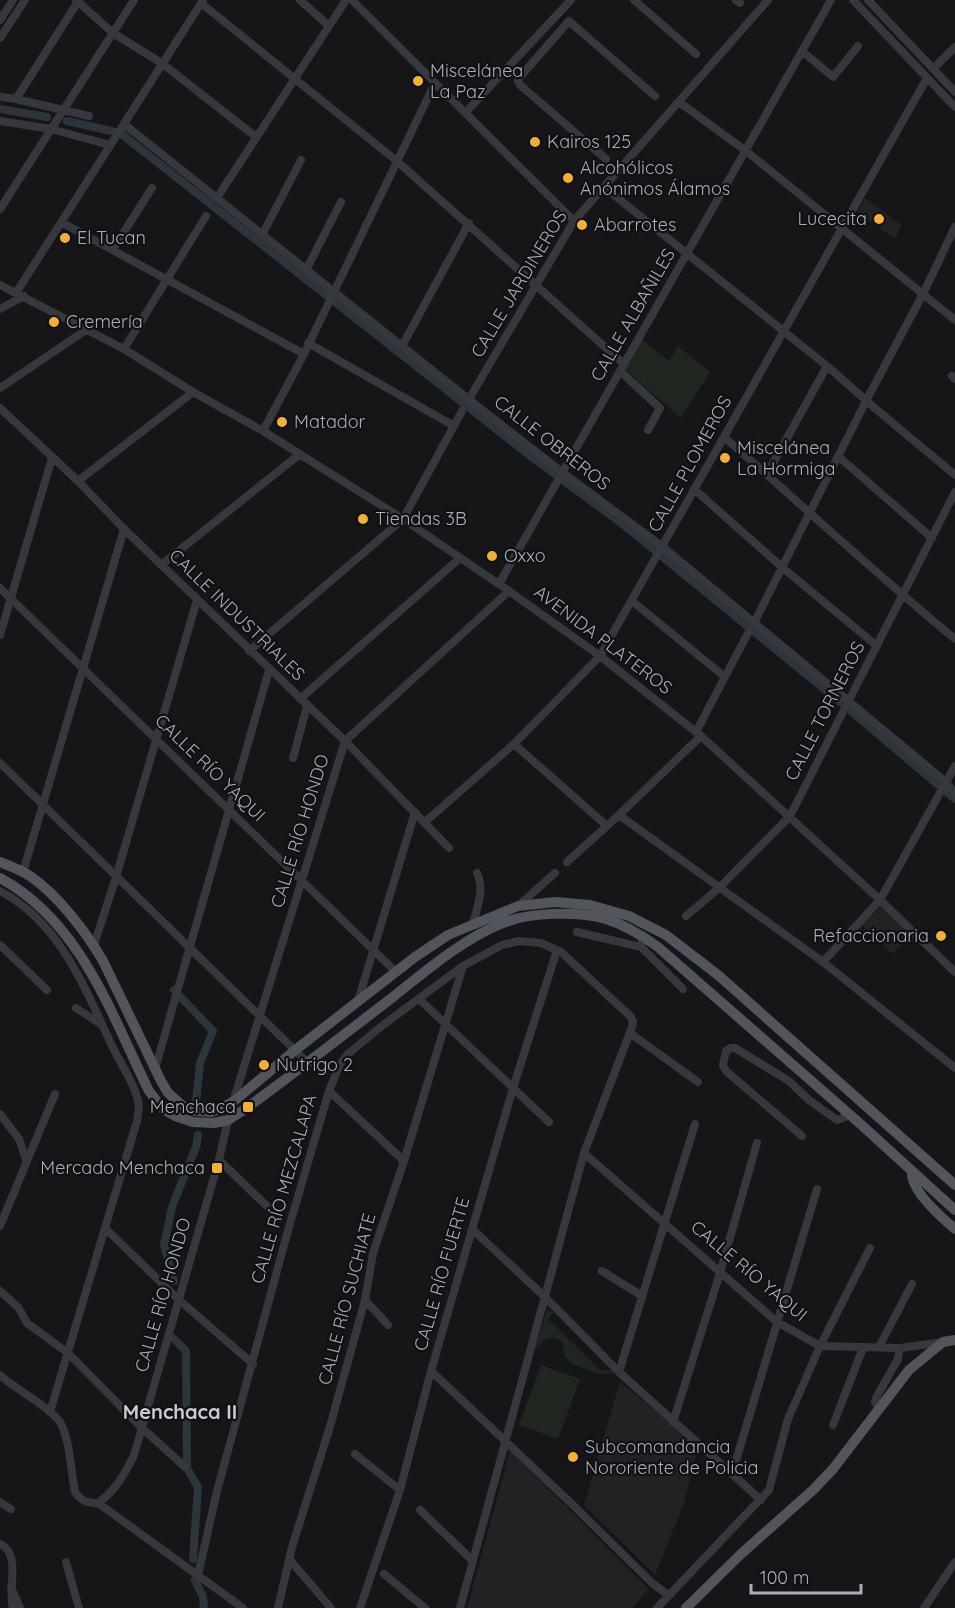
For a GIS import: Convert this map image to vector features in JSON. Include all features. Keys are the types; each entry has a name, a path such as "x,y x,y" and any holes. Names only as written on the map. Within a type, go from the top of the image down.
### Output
{"main road":[{"path":"0,862 31,877 94,945 168,1093 184,1107 196,1111 212,1112 233,1102 294,1051 448,935 518,906 555,902 590,905 629,916 666,935 718,975 955,1185"},
{"path":"0,878 33,901 73,943 85,961 149,1091 158,1104 175,1116 193,1122 214,1123 228,1120 308,1063 469,941 504,922 536,915 582,915 605,919 683,967 955,1210"},
{"path":"912,1172 916,1168 938,1170"},
{"path":"912,1172 914,1184 955,1229"},
{"name":"CALLE RÍO YAQUI","path":"943,1342 955,1341"},
{"path":"686,1608 741,1554 813,1490 833,1469 909,1370 943,1342"}],"street":[{"path":"0,20 13,0"},
{"path":"0,38 25,0"},
{"path":"0,209 134,0"},
{"path":"300,0 329,26"},
{"path":"217,198 345,0"},
{"path":"352,0 574,221"},
{"path":"465,113 571,0"},
{"path":"634,0 696,54"},
{"name":"CALLE JARDINEROS","path":"469,399 574,221 768,0"},
{"name":"CALLE ALBAÑILES","path":"499,584 831,0"},
{"path":"854,0 955,107"},
{"path":"868,0 955,92"},
{"path":"16,99 78,1 113,33 163,64 256,137"},
{"path":"0,309 20,295 61,222 202,2 469,223 622,367 660,408 648,430"},
{"path":"606,159 520,85 519,78 569,21 655,96"},
{"path":"532,40 543,49"},
{"path":"802,51 833,77 858,46"},
{"path":"933,69 955,47"},
{"name":"CALLE PLOMEROS","path":"425,822 514,744 600,656 927,78"},
{"path":"263,431 304,354 435,83"},
{"path":"0,97 89,116"},
{"path":"679,102 746,151 955,320"},
{"path":"0,121 51,129 110,145"},
{"name":"CALLE OBREROS","path":"123,125 217,198 332,294 469,399 560,476 754,623 955,794"},
{"path":"262,235 301,160"},
{"path":"604,187 827,366 955,475"},
{"path":"113,249 152,188"},
{"path":"306,270 341,202"},
{"path":"124,349 206,216"},
{"path":"61,222 168,278 304,354"},
{"path":"402,346 469,223"},
{"path":"754,623 866,401 924,294 955,227"},
{"name":"AVENIDA PLATEROS","path":"0,285 124,349 193,392 263,431 403,519 600,656 699,734 790,816 955,972"},
{"path":"0,388 86,330"},
{"path":"308,343 454,426"},
{"path":"767,474 827,366"},
{"path":"78,481 193,392"},
{"name":"CALLE INDUSTRIALES","path":"0,408 78,481 249,651 345,741 449,848"},
{"path":"249,651 403,519 462,411"},
{"path":"724,437 811,512 902,596 955,639"},
{"path":"161,565 300,454"},
{"path":"839,457 932,538"},
{"path":"0,634 52,458"},
{"path":"694,489 783,568 877,646"},
{"name":"CALLE TORNEROS","path":"686,916 719,888 790,816 955,492"},
{"path":"23,872 124,529"},
{"path":"300,699 460,558"},
{"name":"CALLE RÍO YAQUI","path":"0,588 396,972"},
{"path":"345,741 509,591"},
{"path":"94,945 197,600"},
{"path":"632,601 726,676"},
{"path":"567,862 620,815 699,734 748,633"},
{"path":"155,1069 269,670"},
{"path":"293,758 308,706"},
{"name":"CALLE RÍO HONDO","path":"233,1102 345,741"},
{"path":"514,744 607,826"},
{"path":"0,764 308,1063"},
{"path":"823,962 880,900 955,766"},
{"path":"358,1002 415,812"},
{"path":"620,815 823,962 955,1068"},
{"path":"473,924 480,894 481,881 477,873"},
{"path":"518,906 555,873"},
{"path":"0,891 16,900 51,934 71,961 88,992 139,1106 137,1121 106,1229 50,1412"},
{"path":"51,934 55,923"},
{"path":"577,932 642,941 683,988"},
{"name":"CALLE RÍO MEZCALAPA","path":"198,1575 217,1491 290,1227 329,1091 340,1064 348,1054 418,999 463,966 502,945 519,941 541,943 557,950"},
{"path":"0,945 47,990"},
{"path":"460,1608 584,1153 633,1021 557,950"},
{"name":"CALLE RÍO FUERTE","path":"360,1608 400,1490 472,1229 513,1088 557,950"},
{"path":"71,961 85,961"},
{"name":"CALLE RÍO SUCHIATE","path":"278,1608 292,1547 329,1430 365,1300 373,1253 404,1161 463,966"},
{"path":"418,999 549,1122"},
{"path":"76,1008 102,1025"},
{"path":"373,1012 383,1025"},
{"path":"630,1033 698,1082"},
{"path":"801,1136 726,1071 723,1065 726,1051 735,1048 789,1081 809,1100 837,1120 850,1114"},
{"path":"329,1091 404,1161"},
{"path":"0,1226 55,1094"},
{"path":"0,1114 19,1139 26,1160"},
{"name":"CALLE RÍO HONDO","path":"98,1503 111,1492 128,1469 219,1160 228,1120"},
{"path":"619,1372 695,1124"},
{"path":"673,1422 720,1273 757,1143"},
{"name":"CALLE RÍO YAQUI","path":"584,1153 777,1322 820,1346 900,1348 943,1342"},
{"path":"219,1160 272,1210"},
{"path":"732,1474 817,1189"},
{"path":"106,1229 178,1299 253,1364"},
{"path":"472,1229 545,1297 619,1372 761,1500"},
{"path":"657,1608 770,1490 788,1419 820,1346 870,1248"},
{"path":"602,1271 642,1296"},
{"path":"879,1347 912,1284"},
{"path":"0,1291 18,1307 27,1323 68,1353 184,1467"},
{"path":"365,1300 388,1325"},
{"path":"833,1425 863,1348"},
{"path":"879,1409 875,1402 877,1396 898,1359 900,1348"},
{"path":"431,1371 652,1583 668,1595"},
{"path":"0,1375 59,1421 65,1434 75,1492 78,1497 85,1502 98,1503 243,1608"},
{"path":"355,1454 400,1490"},
{"path":"0,1503 11,1509"},
{"path":"420,1510 473,1561"},
{"path":"0,1544 8,1549 13,1570 7,1596 13,1608"},
{"path":"290,1560 331,1608"},
{"path":"66,1562 79,1608"},
{"path":"924,1608 955,1562"},
{"path":"384,1574 425,1608"},
{"path":"7,1596 20,1608"}],"shaded area":[{"name":"Lucecita","path":"865,198 901,225 895,239 857,212"},
{"path":"639,337 669,361 678,346 710,372 681,418 622,367"},
{"path":"882,906 911,934 893,954 862,925"},
{"path":"547,1310 554,1312 548,1319 600,1370 614,1370 618,1373 598,1374 573,1364 565,1357 562,1342 554,1337 546,1339 535,1349"},
{"path":"541,1365 580,1379 558,1439 519,1425"},
{"path":"620,1382 672,1424 698,1449 684,1503 655,1575 584,1505"},
{"path":"510,1451 649,1589 632,1608 467,1608"}],"waterway":[{"path":"0,109 47,117"},
{"path":"67,121 120,133 124,136 533,458 620,522 840,702"},
{"path":"852,712 937,784"},
{"path":"947,792 955,799"},
{"path":"174,990 213,1031 200,1063 196,1101"},
{"path":"174,1281 164,1245 172,1207 196,1147 198,1135"},
{"path":"173,1338 186,1351 187,1468 198,1487 193,1559"},
{"path":"195,1580 203,1597 204,1608"}],"place":[{"name":"Miscelánea La Paz","path":"418,81"},
{"name":"Kairos 125","path":"535,142"},
{"name":"Alcohólicos Anónimos Álamos","path":"568,178"},
{"name":"Lucecita","path":"879,219"},
{"name":"Abarrotes","path":"582,225"},
{"name":"El Tucan","path":"65,238"},
{"name":"Cremería","path":"54,322"},
{"name":"Matador","path":"282,422"},
{"name":"Miscelánea La Hormiga","path":"725,458"},
{"name":"Tiendas 3B","path":"363,519"},
{"name":"Oxxo","path":"492,556"},
{"name":"Refaccionaria","path":"941,936"},
{"name":"Nutrigo 2","path":"264,1065"},
{"name":"Menchaca","path":"248,1107"},
{"name":"Mercado Menchaca","path":"217,1168"},
{"name":"Subcomandancia Nororiente de Policia","path":"573,1457"}],"district":[{"name":"Menchaca II","path":"180,1412"}]}
